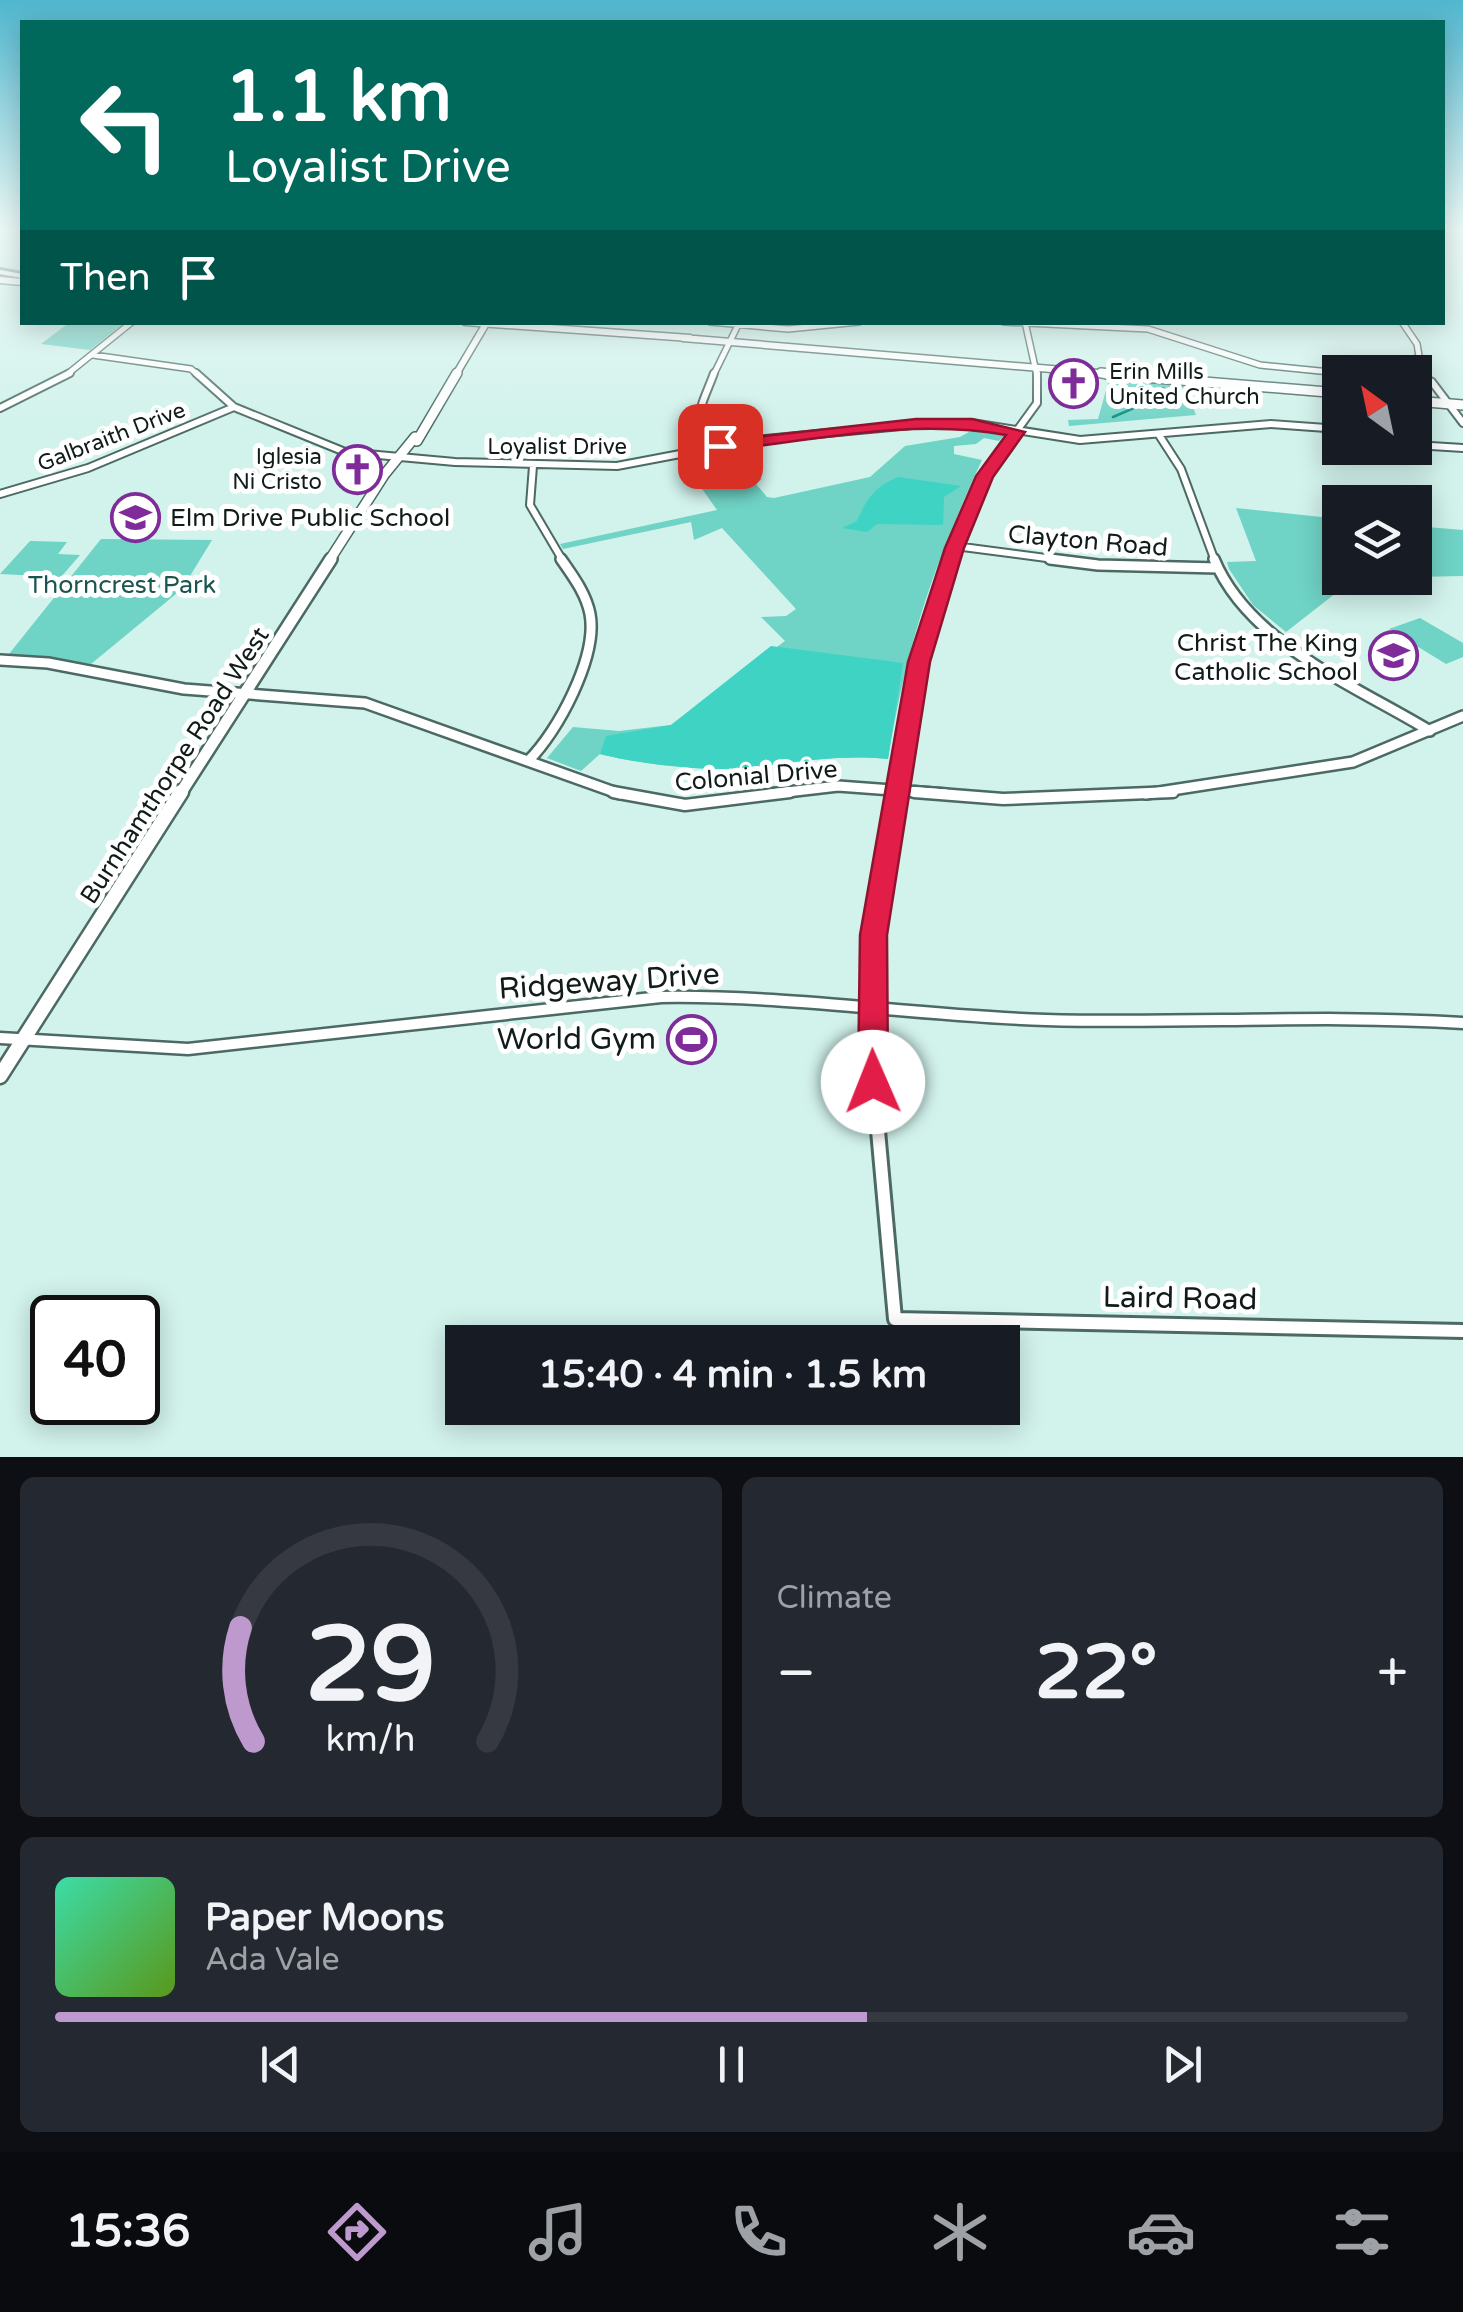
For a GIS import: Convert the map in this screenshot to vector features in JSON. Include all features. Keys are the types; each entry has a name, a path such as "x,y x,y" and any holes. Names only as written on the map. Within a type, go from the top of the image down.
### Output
{"main road":[{"name":"Burnhamthorpe Road West","path":"0,1076 386,478 490,325"},
{"path":"513,325 1322,391"},
{"path":"1432,401 1463,403"}],"street":[{"path":"0,408 58,381 129,325"},
{"path":"720,446 703,430 698,415 738,325 832,325"},
{"path":"895,1319 872,1066 873,935 919,662 955,546 984,476 1038,403 1037,368 1028,325"},
{"path":"1068,325 1148,329 1260,365 1322,372"},
{"path":"1404,325 1419,350 1417,355"},
{"name":"Loyalist Drive","path":"94,355 191,370 234,408 345,452 533,466 616,466 720,446 916,424 972,424 1080,440 1271,424 1322,427"},
{"path":"1432,382 1463,423"},
{"name":"Galbraith Drive","path":"0,494 88,468 234,408"},
{"path":"1159,435 1181,463 1228,588 1266,625 1430,731"},
{"path":"1432,446 1463,448"},
{"path":"528,761 548,742 566,714 589,642 590,612 532,512 526,486 533,466"},
{"name":"Clayton Road","path":"955,546 1126,568 1218,568"},
{"name":"Colonial Drive","path":"0,660 48,662 167,687 365,703 621,795 668,804 724,804 824,787 1019,799 1161,794 1353,762 1463,716"},
{"name":"Ridgeway Drive","path":"0,1038 188,1049 661,997 732,996 1045,1020 1386,1018 1463,1022"},
{"name":"Laird Road","path":"895,1319 1463,1332"}],"green space":[{"path":"66,325 121,325 90,350 41,344"},
{"path":"1109,379 1184,384 1196,415 1069,426 1068,420 1098,419"},
{"path":"976,428 1005,434 999,441 984,438 976,444 954,446 954,454 982,460 924,606 888,759 835,758 713,769 600,754 581,771 547,758 573,727 619,731 671,725 785,641 761,617 786,616 796,609 722,528 694,540 691,522 563,549 560,544 717,510 681,459 726,450 744,470 762,479 756,484 767,497 774,498 870,477 905,446 960,437"},
{"path":"898,477 961,486 944,497 943,525 877,524 867,532 842,528 857,521 873,494"},
{"path":"1236,508 1322,517 1322,595 1333,595 1286,632 1253,605 1227,562 1256,561"},
{"path":"1432,527 1463,530 1463,576 1432,577"},
{"name":"Thorncrest Park","path":"101,539 212,540 182,589 91,664 9,654"},
{"path":"30,541 67,542 58,554 80,555 61,577 0,574"},
{"path":"1420,618 1463,643 1463,657 1446,664 1389,629"},
{"path":"771,646 903,663 888,759 835,758 713,769 600,754 606,736 671,725"}],"waterway":[{"path":"1113,417 1141,405 1163,388"}],"place":[{"name":"Erin Mills United Church","path":"1074,384"},
{"name":"Iglesia Ni Cristo","path":"357,469"},
{"name":"Elm Drive Public School","path":"135,517"},
{"name":"Christ The King Catholic School","path":"1393,656"},
{"name":"World Gym","path":"691,1039"}],"route":[{"path":"720,446 916,424 972,424 1017,432 984,476 954,548 919,662 873,935 873,1082"}]}
